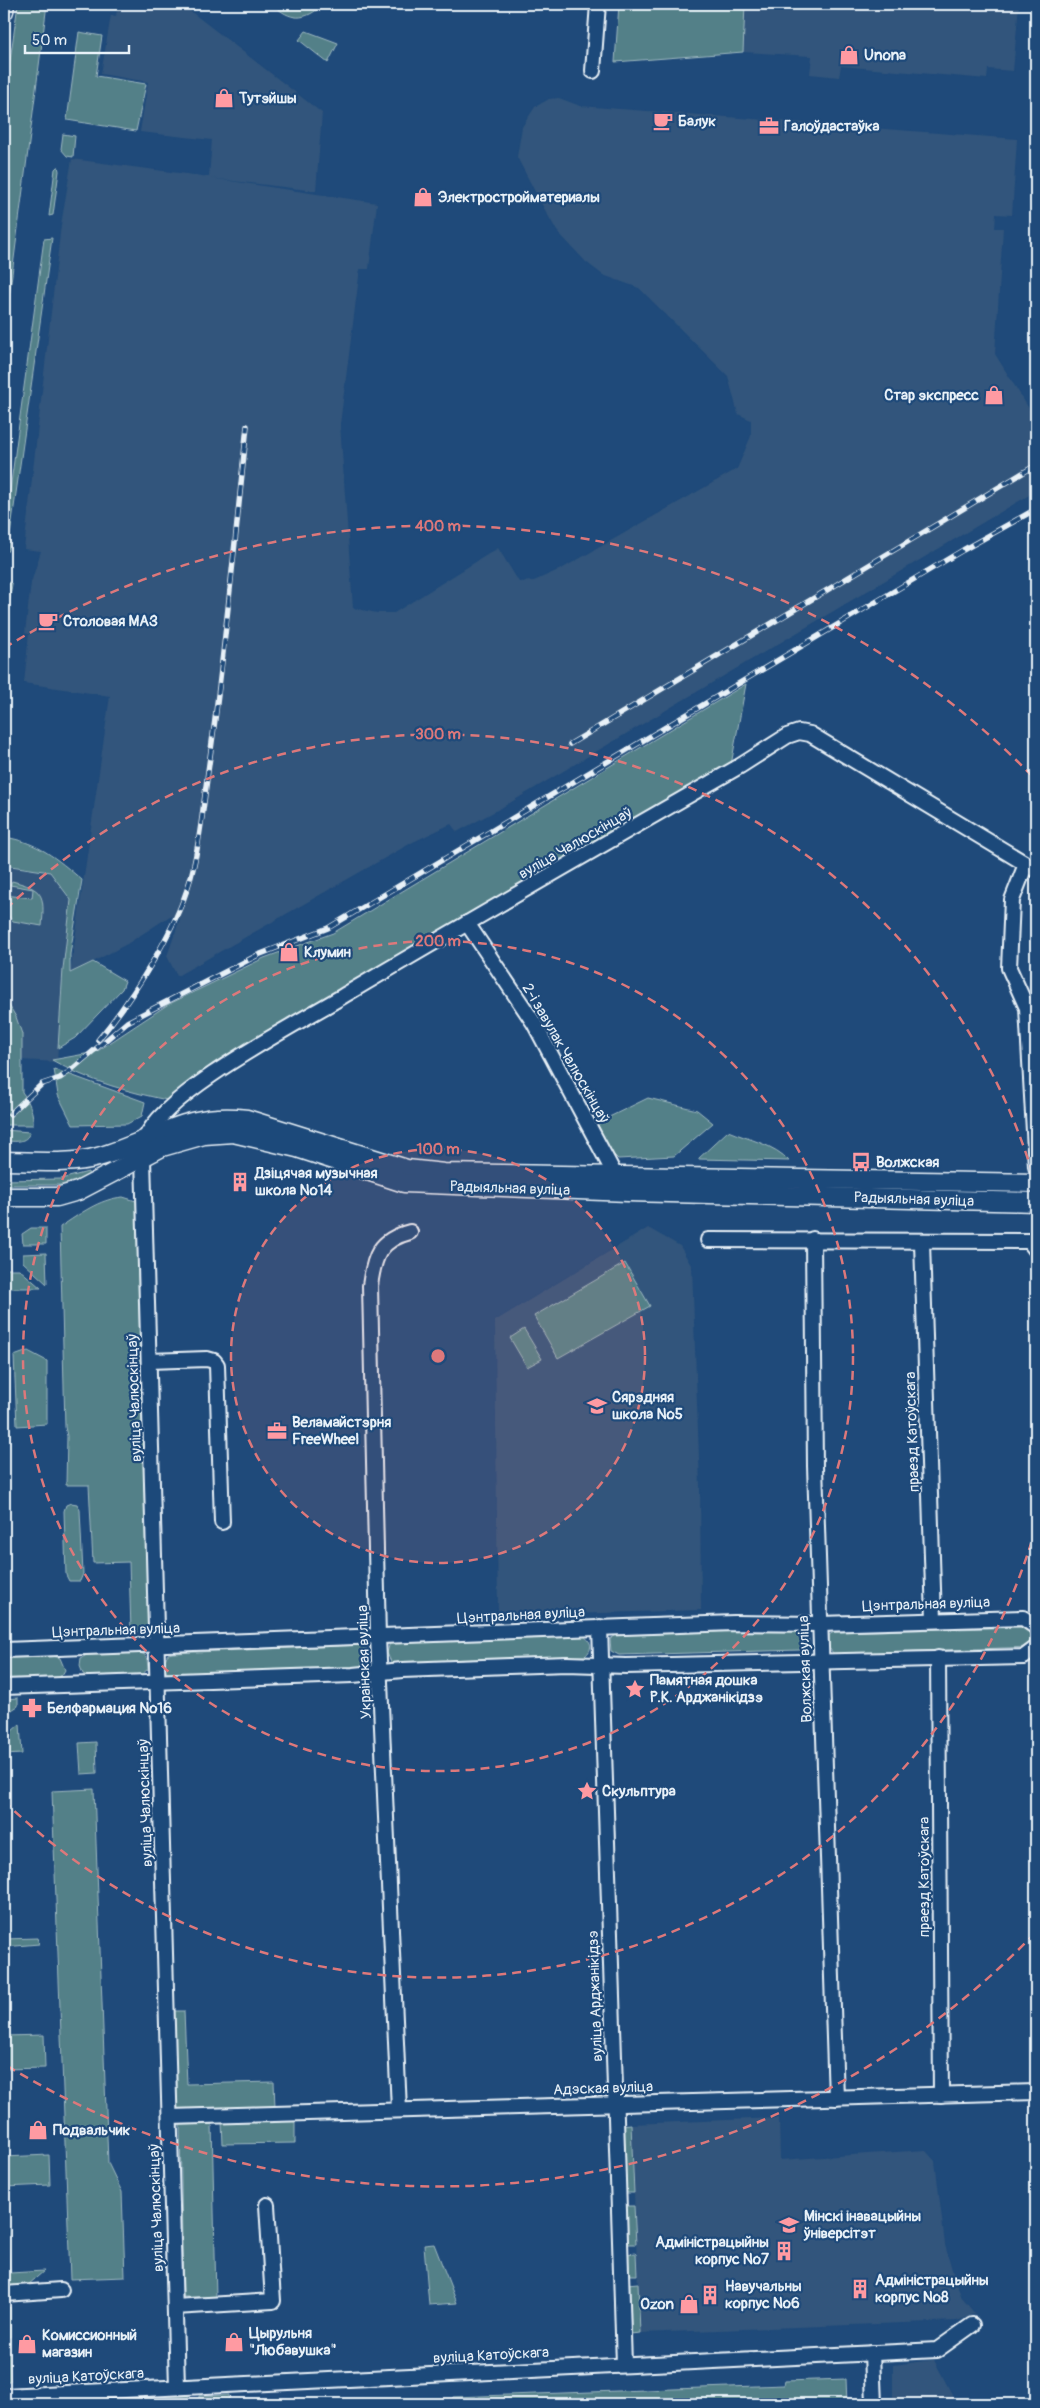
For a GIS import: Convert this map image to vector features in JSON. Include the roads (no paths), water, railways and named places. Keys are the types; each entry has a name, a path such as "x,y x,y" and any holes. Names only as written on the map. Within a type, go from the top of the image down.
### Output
{"main road":[{"path":"4,11 5,4"},
{"name":"Радыяльная вуліца","path":"4,1161 65,1162 88,1159 145,1139 179,1124 230,1117 256,1121 407,1169 444,1173 1036,1184"},
{"name":"Радыяльная вуліца","path":"4,1197 57,1196 78,1191 162,1147 204,1135 234,1133 297,1148 404,1183 488,1188 1036,1202"}],"street":[{"path":"593,71 598,4"},
{"name":"вуліца Чалюскінцаў","path":"145,1139 150,1128 172,1105 216,1072 467,923 740,766 787,736 798,732 810,734 1031,867"},
{"path":"1031,867 1012,900 1010,968 1027,1008 1036,1167"},
{"name":"2-і завулак Чалюскінцаў","path":"467,923 534,1023 616,1177"},
{"name":"вуліца Чалюскінцаў","path":"144,1158 177,2387"},
{"name":"Украінская вуліца","path":"399,2110 378,1637 370,1286 376,1257 386,1242 410,1232"},
{"name":"Волжская вуліца","path":"813,1239 821,1662 836,2098"},
{"path":"708,1240 1029,1241 1036,1250"},
{"name":"праезд Катоўскага","path":"922,1242 934,1620"},
{"path":"149,1361 207,1359 214,1361 217,1365 222,1522"},
{"name":"Цэнтральная вуліца","path":"4,1650 734,1623 820,1624 1023,1618 1036,1627"},
{"name":"вуліца Арджанікідзэ","path":"600,1627 624,2364"},
{"path":"4,1687 567,1664 601,1666 1024,1657 1036,1648"},
{"name":"праезд Катоўскага","path":"938,1658 941,2095"},
{"name":"Адэская вуліца","path":"170,2117 1036,2092"},
{"path":"175,2307 273,2301 267,2205"},
{"path":"4,2294 61,2290"},
{"name":"вуліца Катоўскага","path":"4,2396 937,2350 972,2325"},
{"path":"872,2352 874,2404"}],"railway":[{"path":"98,1040 141,981 167,936 187,891 193,869 220,680 247,426"},
{"path":"570,744 1036,465"},
{"path":"10,1114 42,1084 60,1078 70,1071 127,1022 258,955 328,928 963,550 1036,509"}],"place":[{"name":"Unona","path":"849,55"},
{"name":"Тутэйшы","path":"224,98"},
{"name":"Балук","path":"663,121"},
{"name":"Галоўдастаўка","path":"769,126"},
{"name":"Электростройматериалы","path":"423,197"},
{"name":"Стар экспресс","path":"994,395"},
{"name":"Столовая МАЗ","path":"48,621"},
{"name":"Клумин","path":"289,952"},
{"name":"Волжская","path":"861,1162"},
{"name":"Дзіцячая музычная школа №14","path":"240,1182"},
{"name":"Сярэдняя школа №5","path":"597,1406"},
{"name":"Веламайстэрня FreeWheel","path":"277,1431"},
{"name":"Памятная дошка Р.К. Арджанікідзэ","path":"635,1689"},
{"name":"Белфармация №16","path":"32,1708"},
{"name":"Скульптура","path":"587,1791"},
{"name":"Подвальчик","path":"38,2130"},
{"name":"Мінскі інавацыйны ўніверсітэт","path":"789,2225"},
{"name":"Адміністрацыйны корпус №7","path":"784,2251"},
{"name":"Адміністрацыйны корпус №8","path":"860,2289"},
{"name":"Навучальны корпус №6","path":"710,2295"},
{"name":"Ozon","path":"689,2304"},
{"name":"Цырульня \"Любавушка\"","path":"234,2342"},
{"name":"Комиссионный магазин","path":"27,2344"}]}
